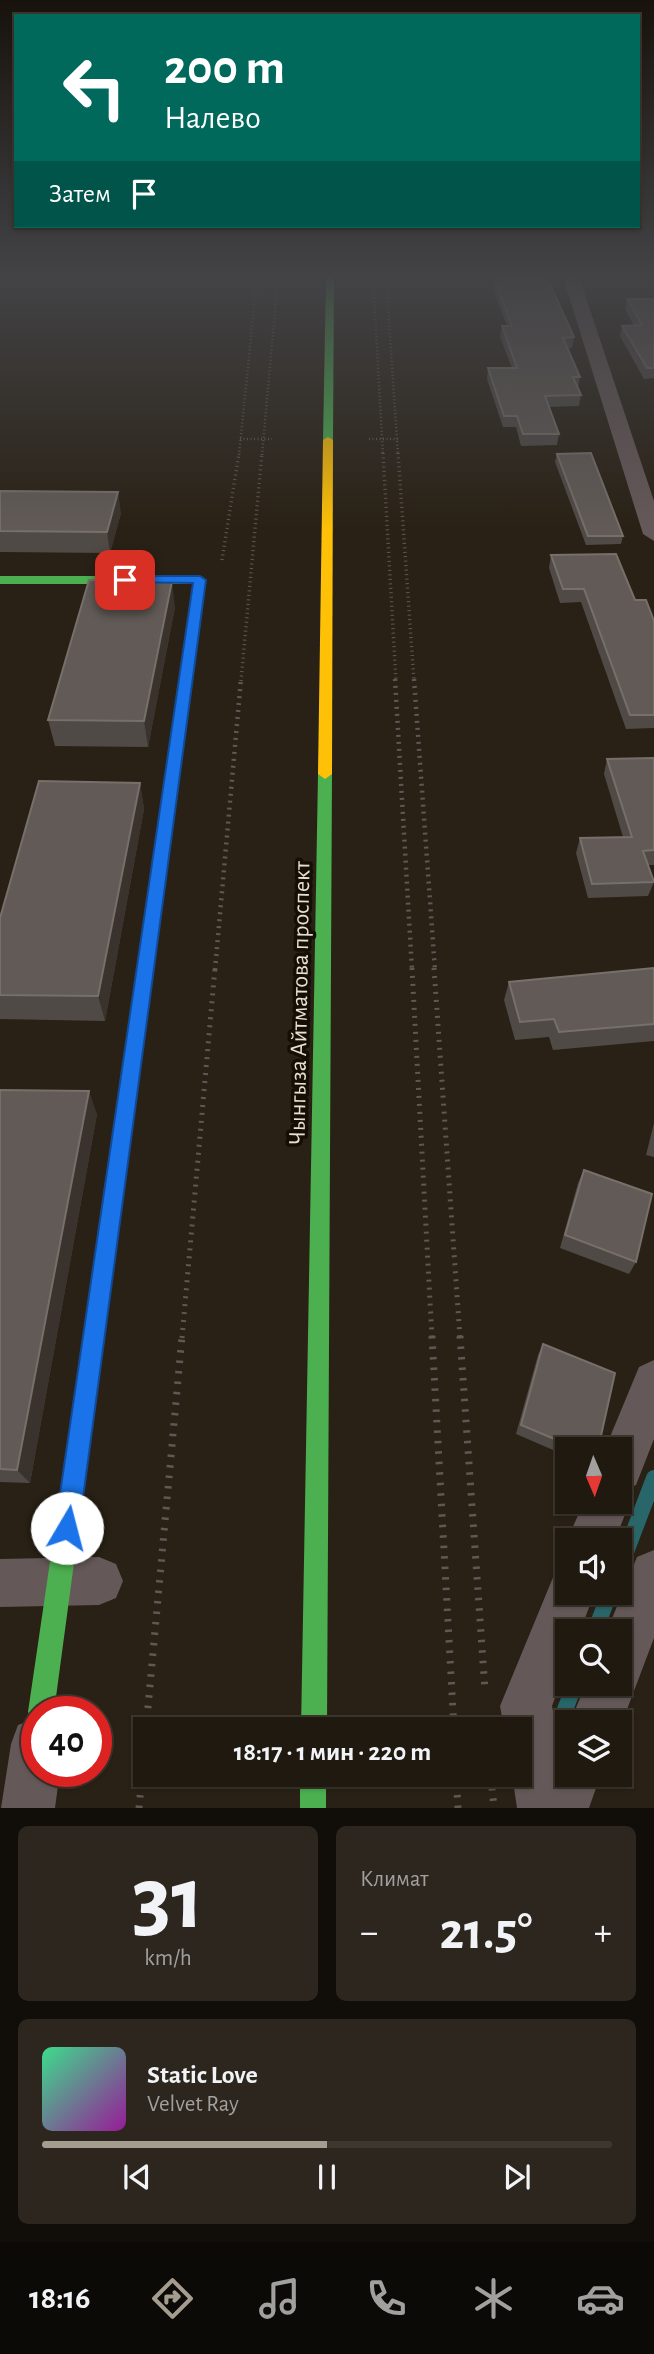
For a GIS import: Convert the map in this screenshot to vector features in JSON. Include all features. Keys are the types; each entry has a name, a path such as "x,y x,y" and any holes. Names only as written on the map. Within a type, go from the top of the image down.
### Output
{"main road":[{"name":"Чынгыза Айтматова проспект","path":"314,1717 329,361"},
{"path":"0,580 200,580 79,1582 46,1696"},
{"path":"313,1787 313,1808"}],"street":[{"path":"599,361 654,534"},
{"path":"632,1438 654,1382"},
{"path":"632,1631 654,1574"},
{"path":"0,1583 79,1582"},
{"path":"562,1808 554,1761 526,1706 566,1605"},
{"path":"544,1808 554,1761"},
{"path":"28,1808 31,1787"}],"path":[{"path":"147,1717 253,529 265,439 271,361"},
{"path":"378,361 453,1717"},
{"path":"392,361 486,1701"},
{"path":"240,439 272,439"},
{"path":"369,439 398,439"},
{"path":"139,1808 141,1787"},
{"path":"457,1787 458,1808"}],"building":[{"path":"515,361 573,361 580,377 573,377 581,395 545,396 559,434 523,434 517,416 504,416 488,368 517,368"},
{"path":"643,361 654,361 654,368 647,368"},
{"path":"591,453 623,536 588,536 557,454"},
{"path":"0,491 118,492 107,532 0,531"},
{"path":"616,554 635,600 646,600 654,621 654,715 630,715 584,589 563,589 551,555"},
{"path":"89,580 172,581 144,721 48,720"},
{"path":"654,758 654,850 643,851 654,882 592,884 580,838 632,837 607,759"},
{"path":"39,781 140,783 98,996 0,995 0,918"},
{"path":"654,968 654,1024 559,1032 554,1019 520,1022 509,982"},
{"path":"0,1090 89,1091 17,1470 0,1469"},
{"path":"584,1170 652,1194 636,1262 565,1235"},
{"path":"543,1344 615,1373 601,1437 555,1437 555,1439 521,1425"}],"waterway":[{"path":"632,1536 654,1478"},
{"path":"600,1619 605,1605"},
{"path":"552,1743 570,1696"}],"traffic: fast":[{"path":"328,440 329,361"},
{"path":"0,580 200,580 112,1203"},
{"path":"314,1717 325,774"},
{"path":"43,1696 87,1384"},
{"path":"313,1787 313,1808"}],"traffic: slow":[{"path":"325,774 328,440"}],"traffic: jam":[{"path":"87,1384 112,1203"}],"route":[{"path":"67,1528 200,580 125,580"}]}
